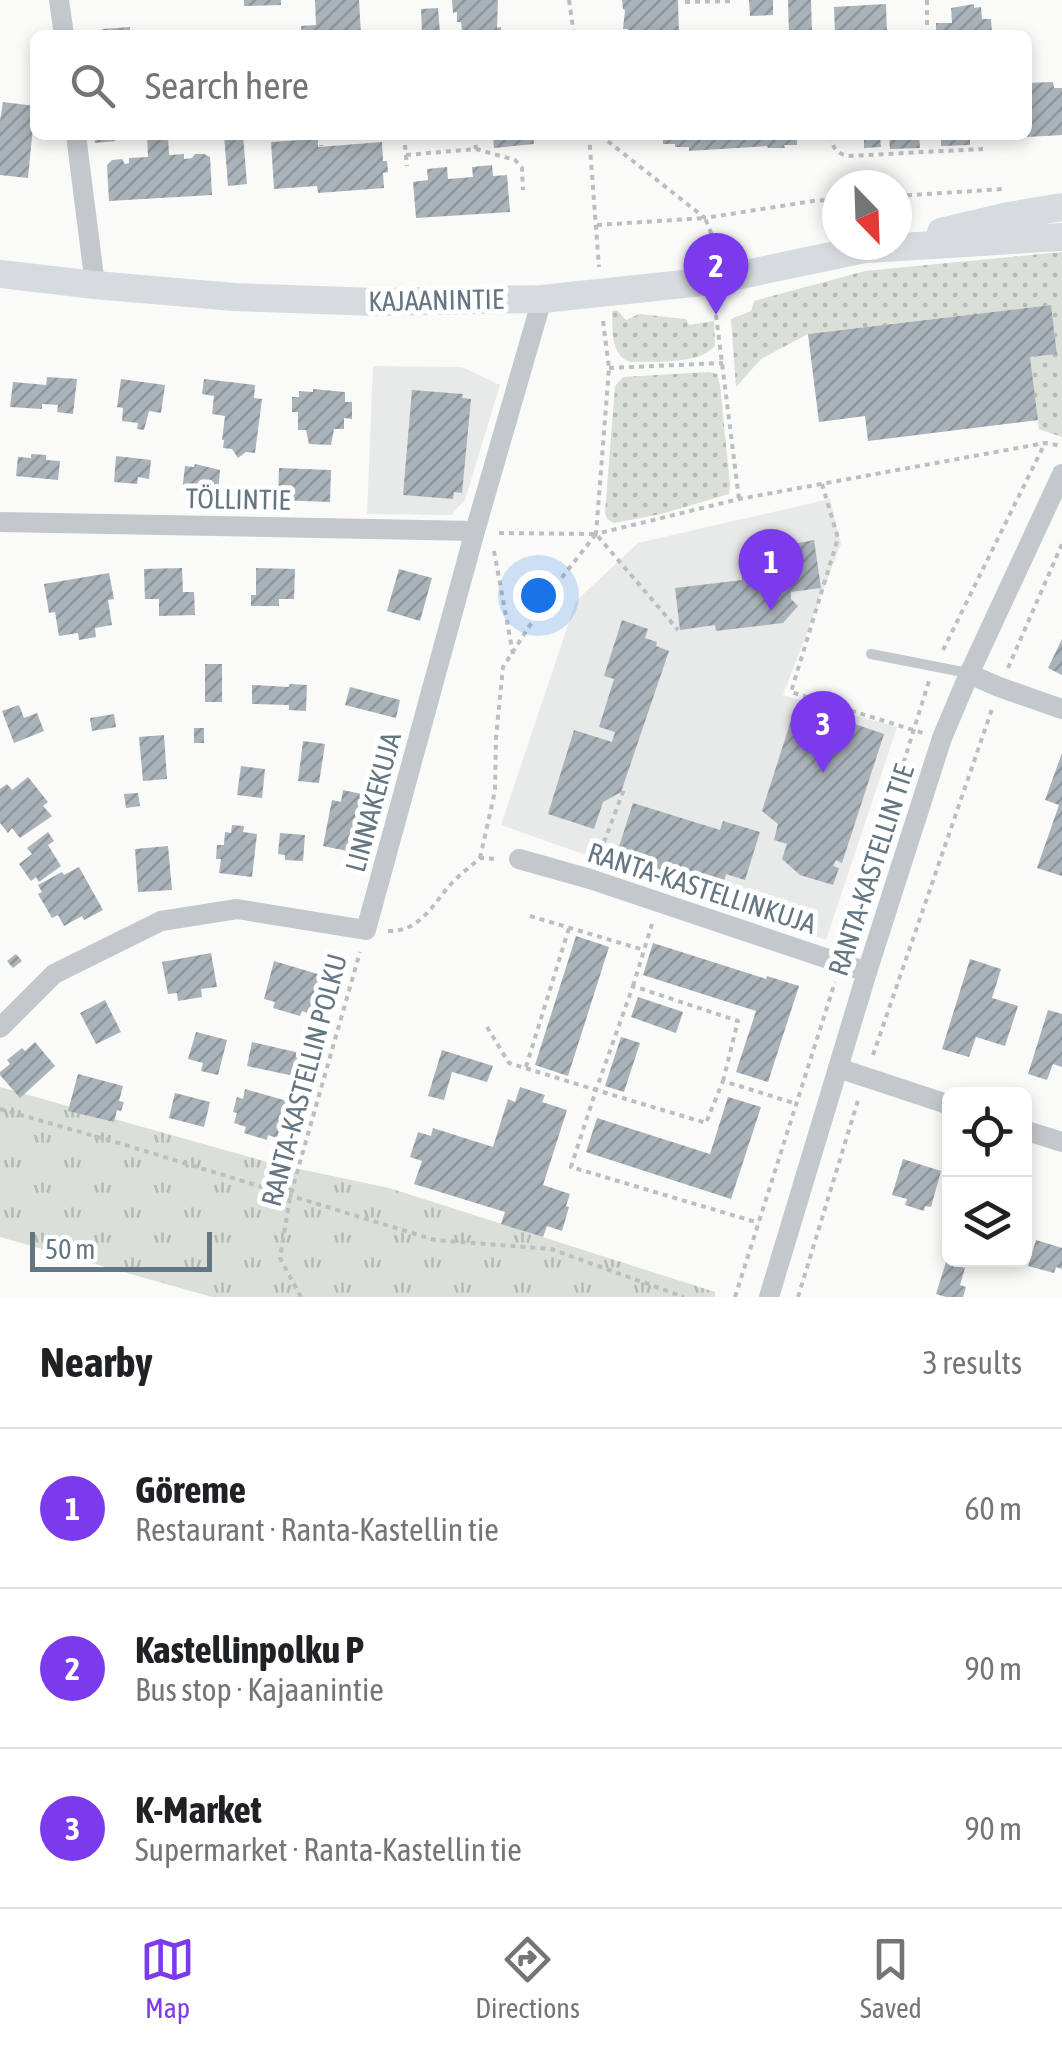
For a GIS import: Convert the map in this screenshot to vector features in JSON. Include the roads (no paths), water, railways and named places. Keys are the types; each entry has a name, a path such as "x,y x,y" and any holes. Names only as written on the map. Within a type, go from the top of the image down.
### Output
{"main road":[{"path":"912,239 1062,207"},
{"name":"KAJAANINTIE","path":"912,245 1062,236"},
{"name":"KAJAANINTIE","path":"0,274 234,297 542,299 712,281 822,258"}],"street":[{"path":"59,0 63,30"},
{"path":"77,140 95,285"},
{"name":"LINNAKEKUJA","path":"0,1028 54,974 160,920 237,909 366,930 483,532 542,299"},
{"name":"RANTA-KASTELLIN TIE","path":"770,1297 942,738 1062,474"},
{"name":"TÖLLINTIE","path":"0,522 483,532"},
{"path":"969,674 1062,709"},
{"name":"RANTA-KASTELLINKUJA","path":"519,859 867,972"},
{"path":"838,1068 942,1102"},
{"path":"1032,1133 1062,1142"}],"lane":[{"path":"871,654 969,674"}],"place":[{"name":"Kastellinpolku P","path":"716,315"},
{"name":"Göreme","path":"771,611"},
{"name":"K-Market","path":"823,773"}]}
